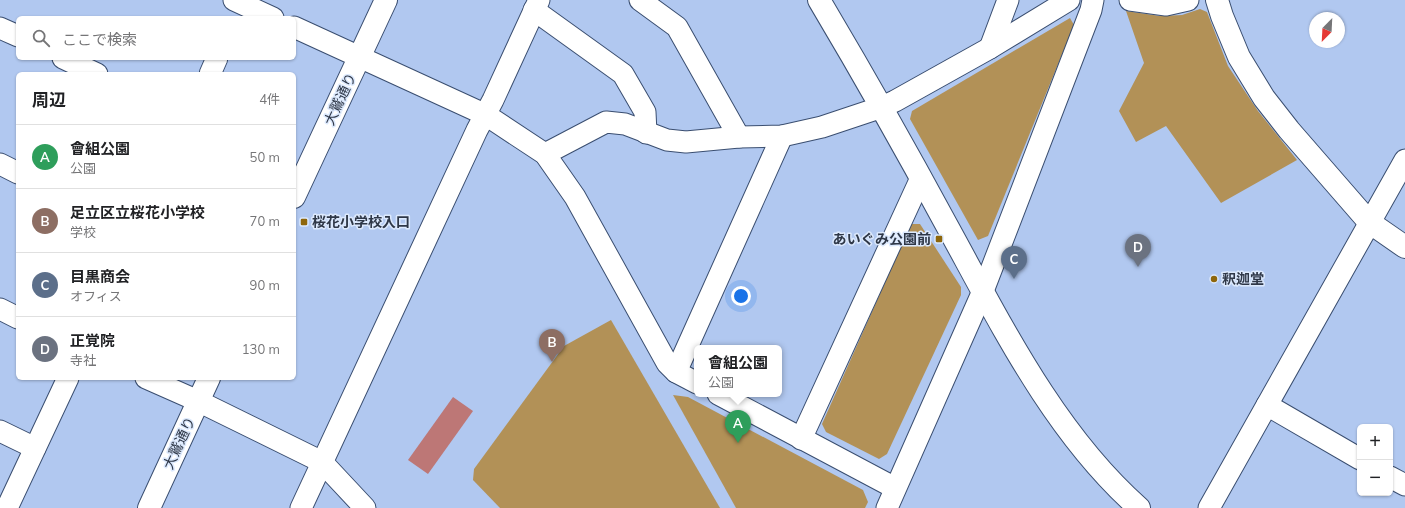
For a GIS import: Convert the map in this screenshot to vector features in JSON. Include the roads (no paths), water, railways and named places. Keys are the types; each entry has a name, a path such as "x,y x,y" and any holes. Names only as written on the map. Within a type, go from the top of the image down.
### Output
{"street":[{"name":"大鷲通り","path":"296,193 386,0"},
{"path":"640,0 677,27 739,137"},
{"path":"819,0 882,107 1023,361 1054,411 1082,448 1139,508"},
{"path":"990,48 1008,0"},
{"path":"545,154 606,122 625,124 667,140 686,142 739,137 782,136 822,127 882,107 990,48 1069,0"},
{"path":"887,508 983,291 1092,10 1093,0"},
{"path":"1130,0 1166,5 1188,0"},
{"path":"1218,0 1222,16 1239,56 1264,98 1289,130 1369,222 1405,247"},
{"path":"301,508 477,130 486,115 536,5 623,74 645,112 646,133"},
{"path":"239,6 267,16"},
{"path":"296,28 486,115 545,154 575,197 667,363 676,372 694,381"},
{"path":"211,72 216,60"},
{"path":"72,66 91,72"},
{"path":"676,372 782,136"},
{"path":"1209,508 1405,160"},
{"path":"0,164 16,172"},
{"path":"801,439 921,178"},
{"path":"0,309 16,317"},
{"path":"7,508 67,380"},
{"path":"151,380 198,401 322,462 365,508"},
{"name":"大鷲通り","path":"149,508 208,380"},
{"path":"724,397 895,488"},
{"path":"1267,405 1357,457"},
{"path":"0,431 35,448"},
{"path":"1393,479 1405,485"}],"place":[{"name":"桜花小学校入口","path":"304,222"},
{"name":"あいぐみ公園前","path":"939,239"},
{"name":"正覚院","path":"1138,267"},
{"name":"目黒商会","path":"1014,279"},
{"name":"釈迦堂","path":"1214,279"},
{"name":"足立区立桜花小学校","path":"552,362"},
{"name":"會組公園","path":"738,443"}]}
